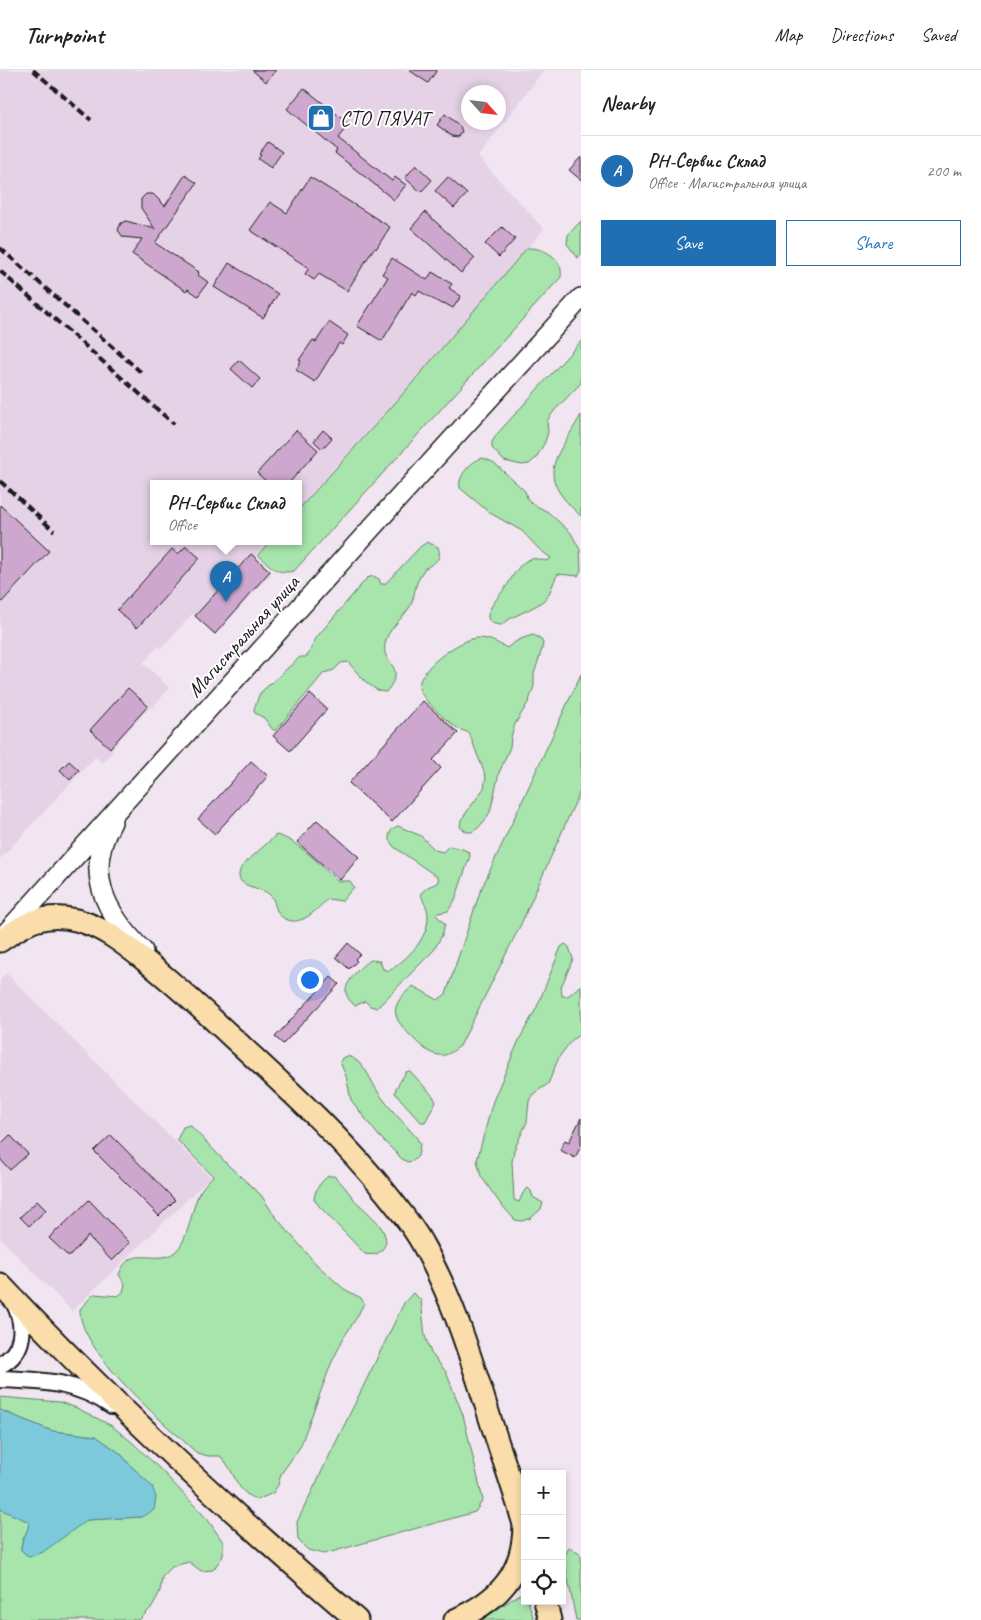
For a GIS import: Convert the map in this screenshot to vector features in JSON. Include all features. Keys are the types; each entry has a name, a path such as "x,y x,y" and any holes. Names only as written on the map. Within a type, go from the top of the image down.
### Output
{"main road":[{"name":"Магистральная улица","path":"0,940 581,298"},
{"path":"126,801 105,836 99,869 101,885 108,907 117,922 132,940 364,1165 396,1205 420,1240 434,1266 466,1342 521,1516"},
{"path":"0,940 23,925 36,920 50,917 76,920 102,930 117,939 174,982"},
{"path":"5,1289 133,1420 247,1526 357,1620"},
{"path":"456,1620 484,1604 498,1593 509,1579 521,1555"},
{"path":"327,1595 368,1620"},
{"path":"546,1605 550,1620"}],"street":[{"path":"0,1365 17,1351 22,1337 21,1321 5,1289"},
{"path":"0,1379 71,1385 97,1396 133,1420"}],"shaded area":[{"path":"0,70 544,70 506,120 506,85 461,85 461,130 498,130 478,157 544,229 396,401 302,505 302,480 150,480 150,545 265,545 255,556 272,572 215,635 192,614 162,648 158,646 143,663 170,688 112,748 114,750 103,763 95,757 0,859"},
{"path":"6,973 211,1177 72,1311 0,1238 0,980"}],"green space":[{"path":"581,221 581,254 578,258 567,244 568,235"},
{"path":"527,248 539,249 556,259 561,270 561,277 294,571 278,571 270,566 258,555 267,545 302,545 302,506 396,402"},
{"path":"581,341 581,383 547,421 548,432 536,458 529,464 522,465 504,461 492,448 492,442 497,434"},
{"path":"581,415 581,516 566,501 553,478 557,456"},
{"path":"483,458 493,462 525,491 531,503 548,512 571,533 580,550 581,570 578,576 558,574 543,601 501,625 489,620 488,615 493,604 518,569 524,562 530,559 547,561 551,558 540,550 522,531 490,513 460,488 461,479 466,469 474,462"},
{"path":"427,542 438,547 439,555 437,561 424,569 417,583 411,605 386,639 385,652 393,666 395,676 386,692 375,689 348,662 341,663 334,670 324,673 276,730 273,730 264,718 255,713 254,709 260,693 300,657 308,655 316,638 367,578 373,576 379,579 381,584 385,584"},
{"path":"533,635 540,638 543,643 529,701 515,724 510,747 499,773 490,812 478,828 472,832 467,832 460,827 461,820 484,788 486,777 469,733 456,727 431,705 420,691 419,683 430,666 440,657 470,639 486,639 507,648 519,640"},
{"path":"581,674 581,789 521,924 460,1046 445,1055 432,1053 419,1044 406,1031 397,1018 396,1006 399,1000 413,986 438,1000 446,994 480,892"},
{"path":"398,826 421,836 435,850 443,852 449,846 469,852 470,856 455,900 448,911 436,915 445,924 442,935 434,950 377,1008 370,1006 365,1001 355,1006 347,996 346,989 356,972 373,960 380,961 383,969 389,971 416,948 425,932 428,915 421,893 437,883 439,878 394,847 389,840 389,835"},
{"path":"276,835 301,848 337,881 350,881 354,887 342,901 328,899 303,919 292,921 285,919 277,912 273,899 269,894 246,885 239,878 242,866"},
{"path":"565,944 569,947 573,959 561,987 562,996 568,996 581,985 581,1033 571,1041 559,1057 548,1084 533,1094 529,1101 527,1122 514,1150 512,1162 514,1200 519,1202 523,1193 528,1188 533,1197 543,1203 541,1209 531,1218 522,1221 515,1220 499,1202 481,1176 477,1160 493,1101 519,1040 537,1007 561,947"},
{"path":"348,1056 363,1066 382,1098 416,1137 420,1144 418,1156 413,1161 407,1162 401,1158 378,1135 351,1100 346,1076 340,1062 342,1058"},
{"path":"410,1071 433,1096 436,1102 425,1122 421,1122 395,1093 406,1072"},
{"path":"190,1125 230,1167 261,1195 274,1215 316,1264 344,1289 361,1298 364,1303 331,1364 300,1447 281,1474 278,1485 273,1493 257,1500 243,1491 220,1456 208,1456 197,1453 126,1387 93,1345 83,1326 80,1309 94,1294 118,1296 123,1292 125,1284 119,1275 124,1265 137,1257 168,1256 175,1252 183,1241 198,1195 213,1176 177,1140 183,1127"},
{"path":"328,1176 334,1176 382,1229 386,1242 383,1249 378,1253 372,1255 365,1254 314,1199 319,1186"},
{"path":"413,1293 421,1300 425,1336 431,1353 446,1372 463,1415 483,1500 475,1512 324,1554 308,1550 298,1540 297,1522 404,1303"},
{"path":"0,1397 59,1402 77,1408 112,1426 133,1443 208,1520 223,1542 223,1556 213,1570 201,1571 189,1562 173,1566 162,1577 160,1591 153,1606 139,1620 0,1620 0,1509 29,1522 21,1550 29,1557 87,1520 141,1517 152,1486 121,1454 96,1436 52,1431 0,1410"},
{"path":"569,1547 581,1555 581,1620 576,1620 566,1568 566,1554"},
{"path":"521,1593 521,1605 529,1605 534,1620 481,1620"}],"water":[{"path":"0,1410 52,1431 96,1436 121,1454 152,1486 156,1497 154,1510 141,1517 87,1520 43,1552 29,1557 21,1550 29,1522 0,1509"}],"building":[{"path":"252,70 276,70 266,82"},
{"path":"409,70 437,70 428,83"},
{"path":"304,88 349,124 338,138 392,181 395,177 406,185 394,200 335,153 337,150 287,109"},
{"path":"445,114 460,126 462,132 458,137 452,136 437,125"},
{"path":"268,142 282,152 271,168 258,159 261,155 259,154"},
{"path":"581,157 581,180 569,170"},
{"path":"416,165 432,180 421,192 405,178"},
{"path":"185,175 197,183 155,243 199,272 198,275 208,282 198,296 188,289 186,291 132,254 142,239 123,237 118,230 121,223 126,221 155,229 141,208 141,199 146,194 153,194 165,206"},
{"path":"310,177 390,227 376,249 374,248 347,291 319,274 314,280 305,274 309,268 250,230 270,202 287,213"},
{"path":"448,177 467,194 454,208 435,191"},
{"path":"425,212 475,258 461,273 411,228"},
{"path":"502,227 515,239 499,257 485,244"},
{"path":"392,258 427,280 432,272 452,284 449,288 461,296 453,308 444,303 443,305 419,291 416,295 412,292 382,341 357,326 388,277 382,274"},
{"path":"229,263 278,294 263,318 214,287"},
{"path":"329,322 348,335 342,345 339,343 315,382 296,370 301,361 299,360 313,340 316,342"},
{"path":"239,360 260,379 252,388 231,369"},
{"path":"296,430 318,450 292,480 265,480 257,473"},
{"path":"323,430 332,438 322,449 314,441"},
{"path":"0,505 49,551 0,604"},
{"path":"186,546 200,558 137,628 117,610 172,549 178,554"},
{"path":"251,554 270,571 215,634 195,616"},
{"path":"128,688 148,706 110,748 90,730"},
{"path":"310,694 327,709 290,751 273,736"},
{"path":"423,701 458,733 433,760 441,768 392,822 349,783"},
{"path":"69,761 79,770 70,780 60,770"},
{"path":"251,761 268,776 215,834 198,819"},
{"path":"317,820 359,857 340,880 297,842"},
{"path":"348,943 360,954 355,959 357,961 349,969 336,957"},
{"path":"331,977 339,984 283,1044 275,1037"},
{"path":"581,1118 581,1146 575,1158 560,1150 565,1140 569,1142"},
{"path":"10,1135 28,1154 10,1170 0,1159 0,1145"},
{"path":"111,1135 175,1200 159,1216 94,1151"},
{"path":"89,1200 130,1243 112,1261 88,1236 69,1257 49,1238"},
{"path":"37,1201 46,1210 29,1226 20,1217"}],"railway":[{"path":"33,70 91,120"},
{"path":"0,248 143,374"},
{"path":"0,271 174,424"},
{"path":"0,481 54,531"}],"place":[{"name":"СТО ПЯУАТ","path":"321,118"},
{"name":"РН-Сервис Cклад","path":"226,602"}]}
